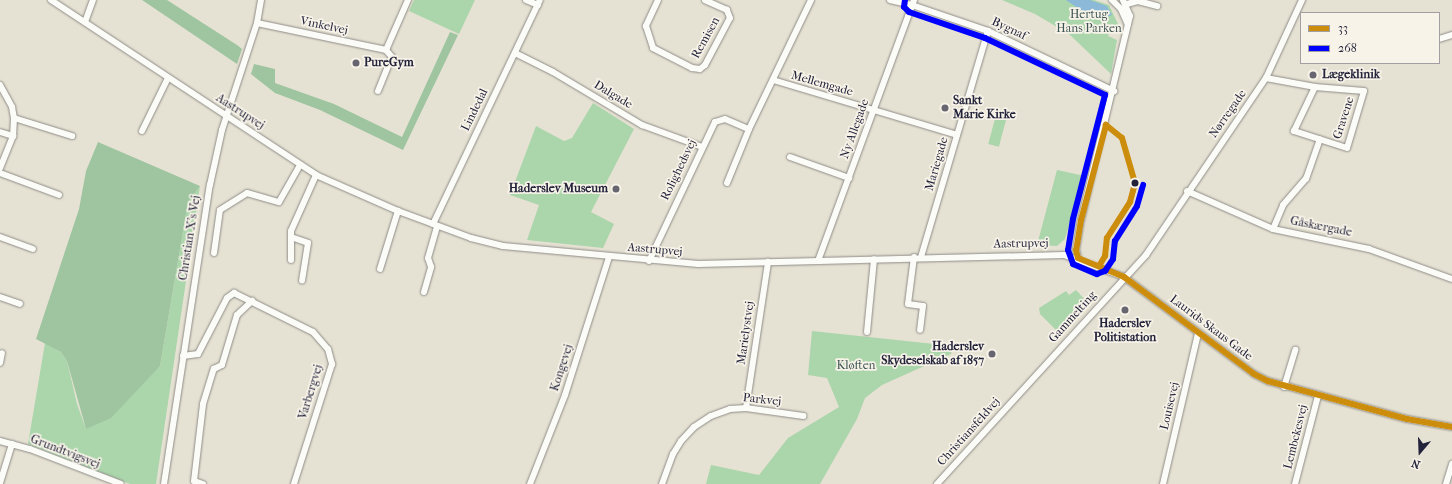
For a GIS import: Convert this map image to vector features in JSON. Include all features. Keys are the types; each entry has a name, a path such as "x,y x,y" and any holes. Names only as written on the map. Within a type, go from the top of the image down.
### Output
{"street":[{"name":"Aastrupvej","path":"51,0 227,118 316,175 398,211 435,225 502,246 649,261 698,264 1064,254 1078,258 1124,277"},
{"path":"85,22 93,0"},
{"name":"Christian X's Vej","path":"164,484 210,185 227,118 257,23 261,0"},
{"path":"378,91 392,57 386,50 408,0"},
{"name":"Lindedal","path":"435,225 539,2 526,0"},
{"name":"Remisen","path":"658,0 646,26 653,48 692,68 700,69 706,65 730,18 727,10 705,0"},
{"path":"727,183 749,129 811,0"},
{"name":"Bygnaf","path":"890,0 913,2 988,31 1114,91"},
{"path":"1112,0 1121,9 1128,25"},
{"path":"1078,258 1076,250 1081,220 1114,91 1130,16 1125,2 1138,0 1157,6"},
{"name":"Nørregade","path":"1159,234 1187,191 1266,78 1302,0"},
{"name":"Ny Allegade","path":"818,261 913,2"},
{"name":"Vinkelvej","path":"257,23 386,50"},
{"name":"Mariegade","path":"918,257 988,31"},
{"path":"1440,39 1452,35"},
{"name":"Dalgade","path":"515,53 553,72 642,125 702,147"},
{"path":"142,131 168,78"},
{"name":"Gravene","path":"1266,78 1315,87 1364,91 1347,148 1294,131 1315,87"},
{"name":"Mellemgade","path":"773,80 957,135"},
{"path":"0,85 12,107 14,118 13,136 0,168"},
{"path":"14,118 72,136"},
{"name":"Rolighedsvej","path":"649,261 702,147 718,119 725,119 749,129"},
{"path":"0,132 13,136"},
{"path":"1273,229 1283,205 1306,179 1320,139"},
{"path":"790,157 849,178"},
{"path":"214,253 220,210 247,193 279,202 300,165"},
{"path":"0,173 59,195"},
{"path":"291,260 291,237 316,175"},
{"name":"Gåskærgade","path":"1187,191 1273,229 1369,249 1452,279"},
{"path":"380,269 398,211"},
{"path":"424,292 431,267 428,258 435,225"},
{"name":"Gammelting","path":"1016,395 1146,255 1159,234"},
{"path":"0,237 33,249"},
{"path":"291,237 308,243 302,281"},
{"name":"Kongevej","path":"530,484 565,395 609,257"},
{"path":"918,257 908,304 923,306 920,330"},
{"path":"866,332 874,259"},
{"name":"Marielystvej","path":"746,408 768,262"},
{"name":"Laurids Skaus Gade","path":"1124,277 1254,374 1284,388 1413,421 1452,427"},
{"name":"Varbergvej","path":"183,356 198,354 231,294 238,293 313,332 332,356 328,380 294,484"},
{"path":"0,297 20,304"},
{"path":"203,484 194,481 203,404 214,369 222,366 237,316 252,301"},
{"name":"Louisevej","path":"1163,484 1198,333"},
{"path":"1284,388 1295,350"},
{"path":"0,363 2,352"},
{"name":"Christiansfeldvej","path":"937,484 1016,395"},
{"name":"Lembckesvej","path":"1295,484 1318,396"},
{"name":"Parkvej","path":"662,484 673,454 694,426 711,416 730,409 746,408 803,416"},
{"name":"Grundtvigsvej","path":"0,441 121,484"},
{"path":"0,483 12,444"},
{"path":"1446,484 1452,464"}],"green space":[{"path":"142,0 167,0 237,45 242,49 237,64"},
{"path":"414,0 475,0 459,34 409,11"},
{"name":"Hertug Hans Parken","path":"1002,0 1094,0 1109,5 1119,26 1118,34 1110,31 1108,36 1117,40 1111,74 1069,34 1035,14"},
{"path":"450,32 458,35 403,150 320,110 275,93 251,74 254,64 275,69 275,83 334,104 402,137"},
{"path":"593,103 634,129 591,212 614,224 603,248 527,240 539,205 510,195 536,126 564,141 572,138"},
{"path":"996,115 1007,118 999,147 988,144"},
{"path":"98,142 200,186 188,202 160,366 111,418 86,429 67,361 61,352 36,339 79,209 86,171"},
{"path":"1057,170 1085,176 1077,208 1072,215 1065,239 1057,246 1037,245"},
{"path":"200,186 156,484 130,484 28,444 45,343 61,352 67,361 77,404 86,429 160,366 188,202"},
{"path":"1076,290 1088,303 1060,334 1040,314 1039,308 1066,291 1069,295"},
{"name":"Kløften","path":"812,331 953,346 951,354 882,385 865,398 857,419 820,484 706,484 711,465 759,475 788,438 839,407 827,378 808,375"}],"water":[{"path":"1066,0 1090,0 1107,6 1112,15 1099,19 1091,17"}],"transit line":[{"name":"268","path":"905,0 904,7 909,12 985,38 1105,95 1073,219 1068,250 1073,264 1097,274 1105,271 1113,259 1115,241 1137,206 1143,185"},
{"name":"33","path":"1099,266 1105,256 1107,238 1130,202 1135,183 1122,138 1106,125 1081,220 1076,250 1078,258 1124,277 1254,374 1268,381 1407,419 1452,427"}],"place":[{"name":"PureGym","path":"356,63"},
{"name":"Lægeklinik","path":"1313,75"},
{"name":"Sankt Marie Kirke","path":"945,108"},
{"name":"Haderslev Museum","path":"616,189"},
{"name":"Haderslev Politistation","path":"1125,310"},
{"name":"Haderslev Skydeselskab af 1857","path":"992,354"}]}
